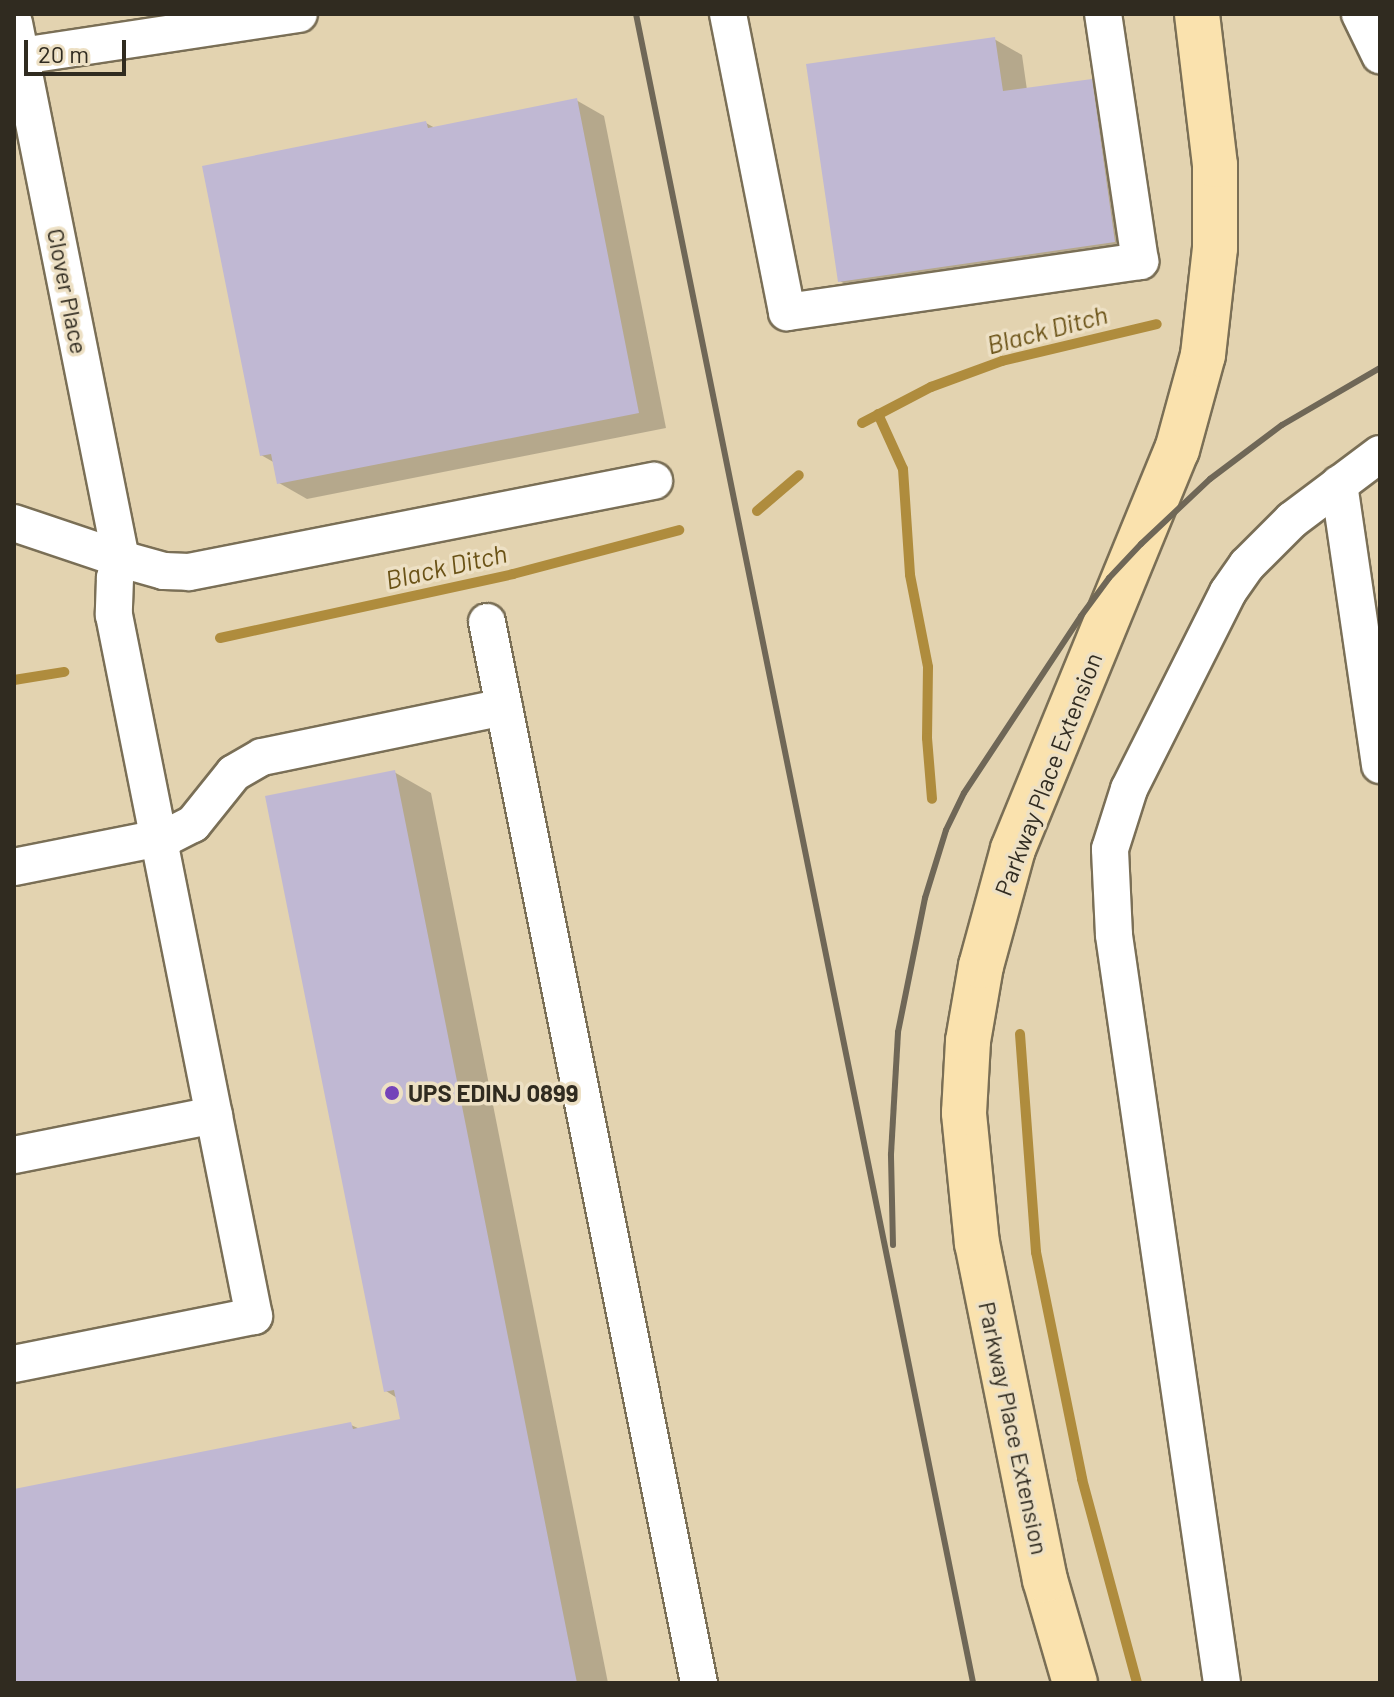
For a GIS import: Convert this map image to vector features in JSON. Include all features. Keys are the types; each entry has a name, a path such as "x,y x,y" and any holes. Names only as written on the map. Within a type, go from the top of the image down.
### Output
{"main road":[{"name":"Parkway Place Extension","path":"1075,1683 1045,1580 977,1244 964,1113 968,1041 984,954 1013,849 1141,544 1177,450 1196,387 1210,308 1215,221 1212,122 1197,14"}],"street":[{"path":"17,39 299,14"},
{"path":"728,14 787,312 1140,261 1103,14"},
{"path":"1360,14 1380,55"},
{"name":"Clover Place","path":"17,39 121,559"},
{"path":"1222,1683 1114,935 1110,849 1129,789 1228,592 1271,540 1380,454"},
{"path":"14,523 164,571 200,571 654,481"},
{"path":"1339,484 1380,765"},
{"path":"14,1364 254,1316 114,615 115,578 121,559"},
{"path":"487,622 699,1683"},
{"path":"14,867 158,839 193,824 224,781 262,757 504,707"},
{"path":"14,1155 214,1115"}],"shaded area":[{"path":"14,14 1380,14 1380,1683 14,1683"}],"building":[{"path":"995,37 1003,91 1092,79 1115,242 838,282 806,64"},
{"path":"577,98 639,413 277,484 271,454 260,456 202,166 426,121 428,128"},
{"name":"UPS EDINJ 0899","path":"395,770 577,1683 14,1683 14,1489 351,1422 353,1429 400,1419 394,1390 384,1392 265,796"}],"waterway":[{"name":"Black Ditch","path":"862,423 931,387 1002,361 1157,324"},
{"path":"878,414 903,469 910,575 928,667 927,738 932,799"},
{"name":"Black Ditch","path":"757,511 799,475"},
{"name":"Black Ditch","path":"220,638 513,574 679,530"},
{"name":"Black Ditch","path":"14,680 64,672"},
{"path":"1020,1034 1036,1252 1082,1479 1137,1683"}],"railway":[{"path":"636,14 973,1683"},
{"path":"893,1245 891,1154 898,1032 925,898 946,830 964,793 1081,616 1109,578 1141,544 1210,479 1282,425 1380,368"}],"place":[{"name":"UPS EDINJ 0899","path":"392,1093"}]}
